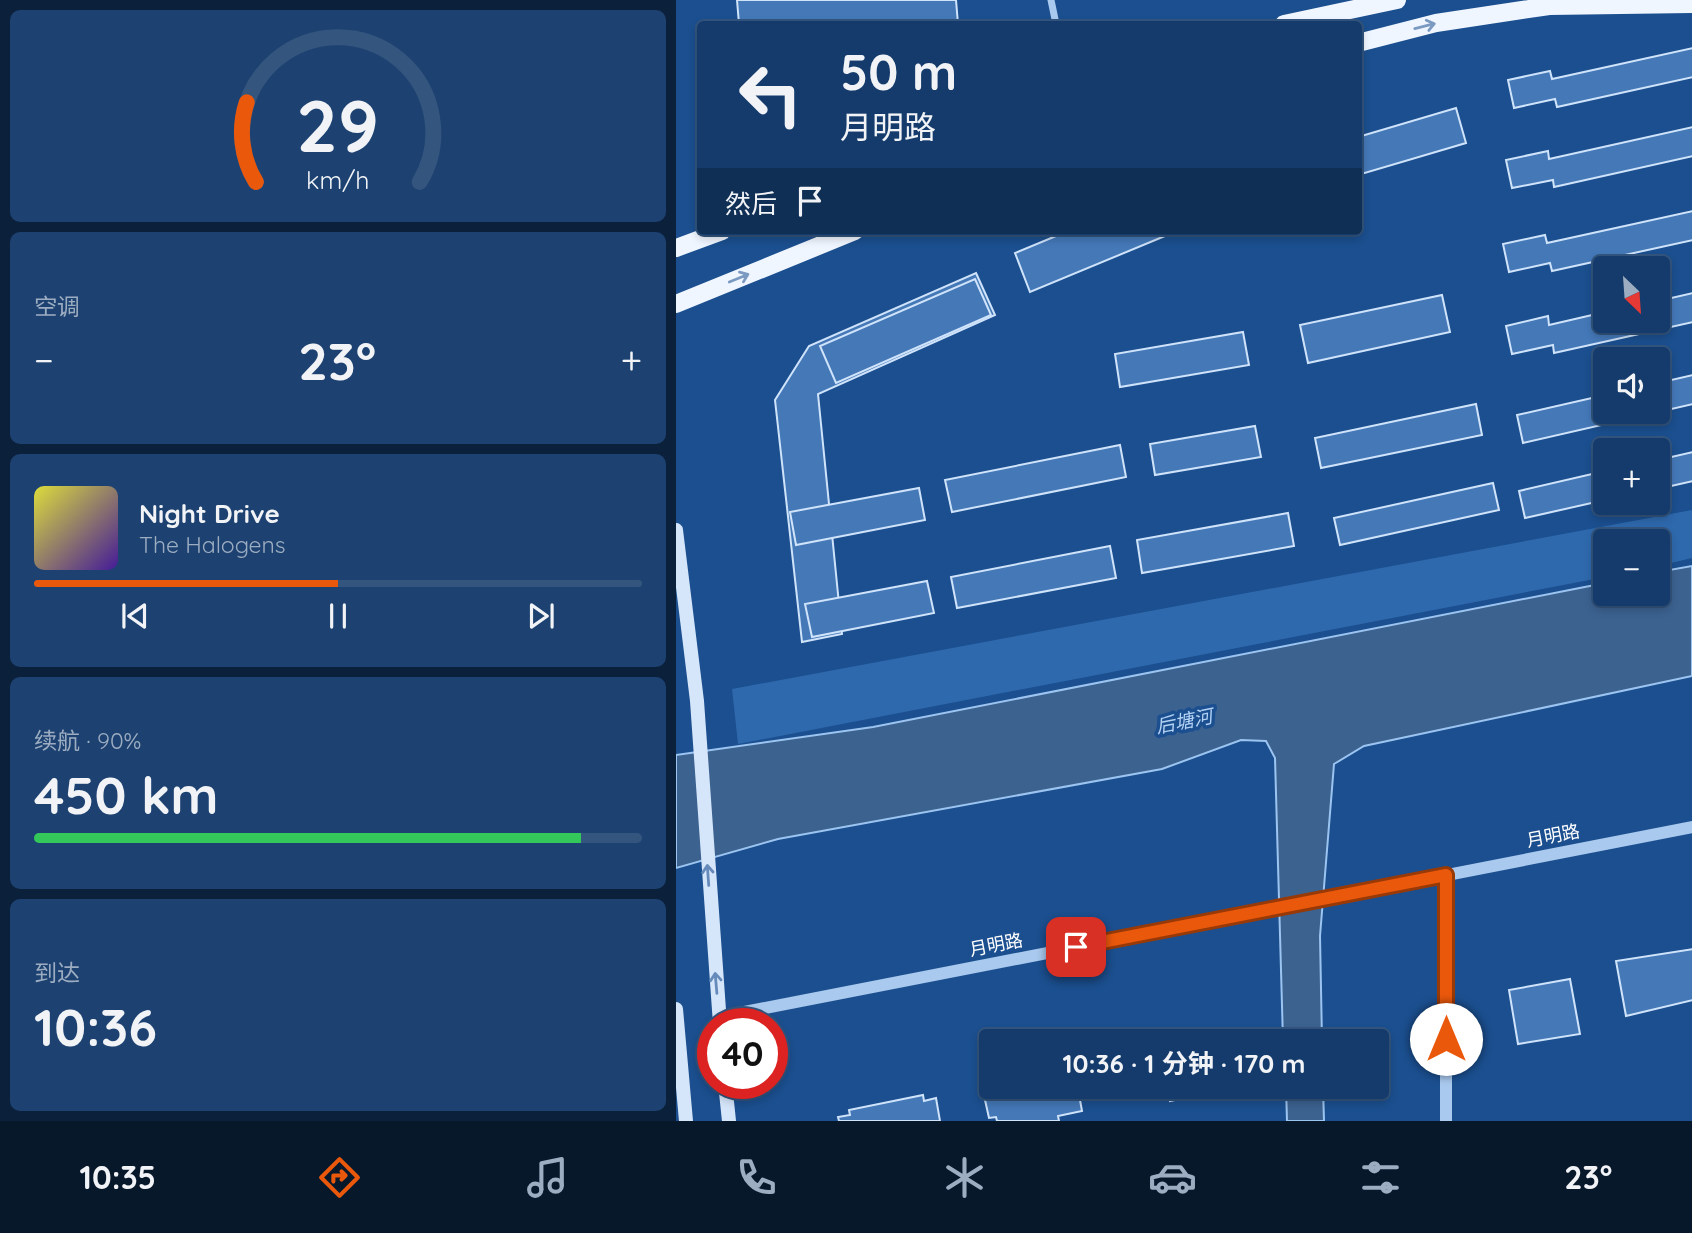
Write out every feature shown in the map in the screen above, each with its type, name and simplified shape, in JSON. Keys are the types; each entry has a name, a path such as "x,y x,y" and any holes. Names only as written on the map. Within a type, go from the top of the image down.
{"main road":[{"path":"1298,21 1398,0"},
{"path":"1362,42 1436,23 1549,6 1688,4"},
{"path":"676,248 711,235"},
{"path":"676,304 845,235"},
{"path":"676,530 697,701 718,1008"},
{"path":"676,1009 686,1121"},
{"path":"727,1099 729,1121"}],"street":[{"path":"1051,0 1055,21"},
{"name":"月明路","path":"779,1008 1693,827"},
{"path":"1445,1121 1446,875"}],"shaded area":[{"path":"1692,510 1692,558 1670,563 1670,529 1593,529 1593,579 738,744 732,689"}],"water":[{"name":"后塘河","path":"1692,566 1692,676 1364,746 1334,764 1320,936 1322,1029 1283,1029 1275,758 1266,741 1241,740 1162,769 778,839 676,868 676,755 873,727 1593,585 1593,606 1670,606 1670,570"},
{"path":"1286,1099 1323,1099 1324,1121 1287,1121"}],"building":[{"path":"737,0 956,0 958,21 739,21"},
{"path":"1693,48 1693,77 1557,107 1555,99 1514,108 1508,80 1550,71 1552,79"},
{"path":"1456,108 1466,143 1362,174 1362,136"},
{"path":"1693,127 1693,156 1554,187 1553,180 1512,188 1506,160 1548,151 1549,159"},
{"path":"1693,211 1693,240 1620,256 1593,256 1593,262 1552,271 1550,263 1509,272 1503,244 1545,235 1547,243"},
{"path":"1058,235 1167,235 1030,292 1015,253"},
{"path":"976,273 995,315 818,394 842,634 802,642 775,400 809,346"},
{"path":"975,279 991,315 836,383 820,346"},
{"path":"1693,293 1693,322 1670,327 1670,298"},
{"path":"1442,295 1450,332 1308,363 1300,325"},
{"path":"1593,315 1593,333 1644,333 1554,353 1553,345 1512,354 1506,326 1548,316 1549,325"},
{"path":"1243,332 1249,365 1120,387 1115,354"},
{"path":"1693,375 1693,404 1670,409 1670,380"},
{"path":"1593,398 1593,424 1606,424 1523,443 1517,415"},
{"path":"1476,404 1482,435 1321,468 1315,438"},
{"path":"1255,426 1261,457 1155,475 1150,444"},
{"path":"1120,445 1126,477 952,512 945,480"},
{"path":"1693,452 1693,481 1670,486 1670,457"},
{"path":"1593,474 1593,503 1525,518 1519,491"},
{"path":"1493,483 1499,510 1340,545 1334,518"},
{"path":"919,488 925,520 796,545 790,512"},
{"path":"1288,513 1294,546 1142,573 1137,540"},
{"path":"1110,546 1116,578 957,608 951,577"},
{"path":"927,581 934,613 812,637 805,604"},
{"path":"1693,949 1693,1000 1626,1016 1616,961"},
{"path":"1570,979 1580,1034 1518,1044 1509,990"},
{"path":"923,1095 924,1101 936,1098 940,1121 839,1121 838,1117 850,1115 849,1110"},
{"path":"985,1099 1087,1099 1080,1100 1082,1111 1058,1116 1059,1121 997,1121 996,1117 989,1118"}],"route":[{"path":"1076,947 1446,875 1446,1039"}]}
